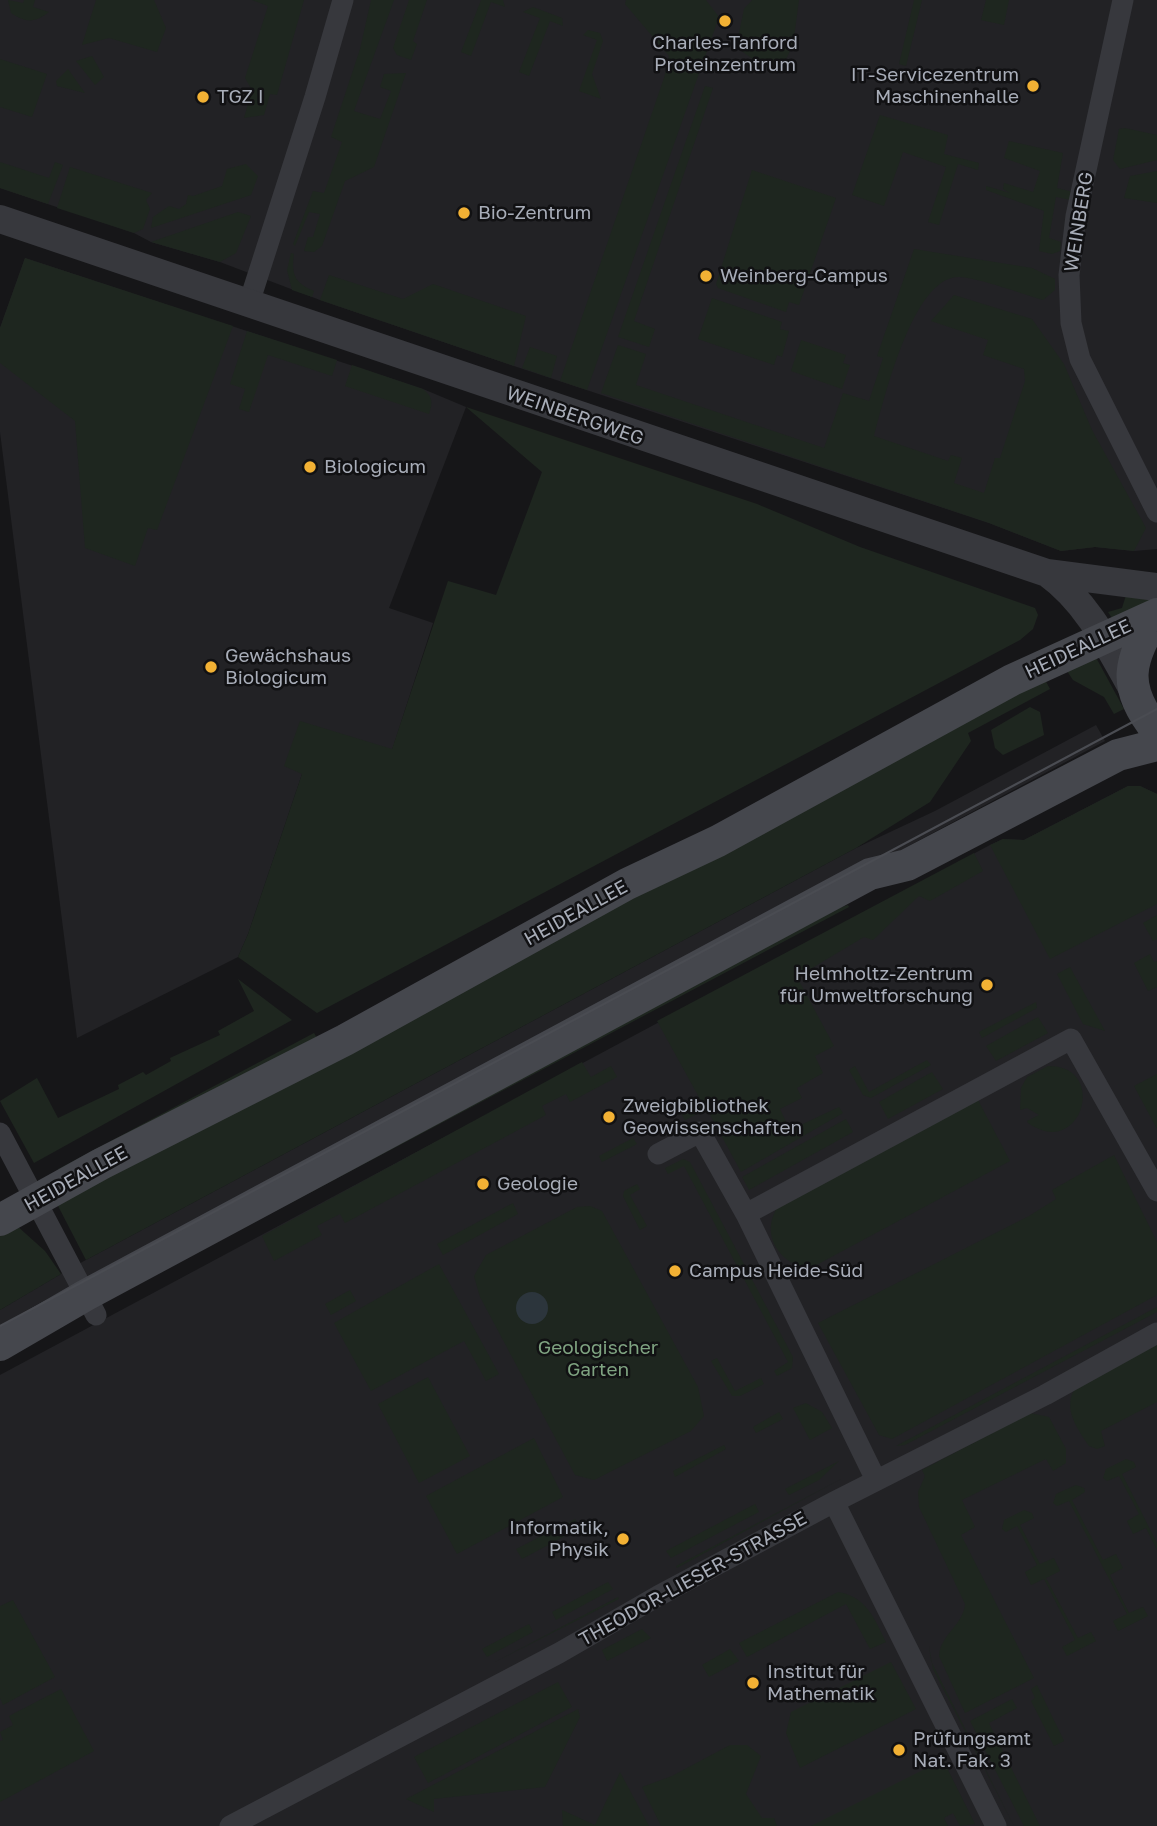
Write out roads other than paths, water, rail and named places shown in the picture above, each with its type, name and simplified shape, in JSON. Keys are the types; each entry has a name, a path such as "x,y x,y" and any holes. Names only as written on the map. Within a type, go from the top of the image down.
{"main road":[{"name":"HEIDEALLEE","path":"0,1220 101,1164 345,1040 627,884 718,841 1012,680 1103,636 1150,626"},
{"path":"1150,626 1133,661 1132,688 1141,708 1157,731"},
{"path":"0,1345 91,1305 870,874 907,865 1118,755 1157,745"}],"street":[{"path":"249,303 343,0"},
{"name":"WEINBERG","path":"1123,0 1076,216 1069,275 1071,323 1080,359 1157,512"},
{"name":"WEINBERGWEG","path":"0,219 459,377 1047,573 1157,587"},
{"path":"1047,573 1078,600 1103,636 1132,688"},
{"path":"746,1214 1071,1039 1157,1191"},
{"path":"658,1153 700,1132 746,1214 876,1480"},
{"path":"0,1133 91,1305"},
{"name":"THEODOR-LIESER-STRASSE","path":"230,1826 548,1659 658,1596 834,1502 1157,1333"},
{"path":"834,1502 996,1826"}],"tram line":[{"path":"0,1326 1157,709"}],"place":[{"name":"Charles-Tanford Proteinzentrum","path":"725,21"},
{"name":"IT-Servicezentrum Maschinenhalle","path":"1033,86"},
{"name":"TGZ I","path":"203,97"},
{"name":"Bio-Zentrum","path":"464,213"},
{"name":"Weinberg-Campus","path":"706,276"},
{"name":"Biologicum","path":"310,467"},
{"name":"Gewächshaus Biologicum","path":"211,667"},
{"name":"Helmholtz-Zentrum für Umweltforschung","path":"987,985"},
{"name":"Zweigbibliothek Geowissenschaften","path":"609,1117"},
{"name":"Geologie","path":"483,1184"},
{"name":"Campus Heide-Süd","path":"675,1271"},
{"name":"Informatik, Physik","path":"623,1539"},
{"name":"Institut für Mathematik","path":"753,1683"},
{"name":"Prüfungsamt Nat. Fak. 3","path":"899,1750"}],"park label":[{"name":"Geologischer Garten","path":"598,1359"}]}
